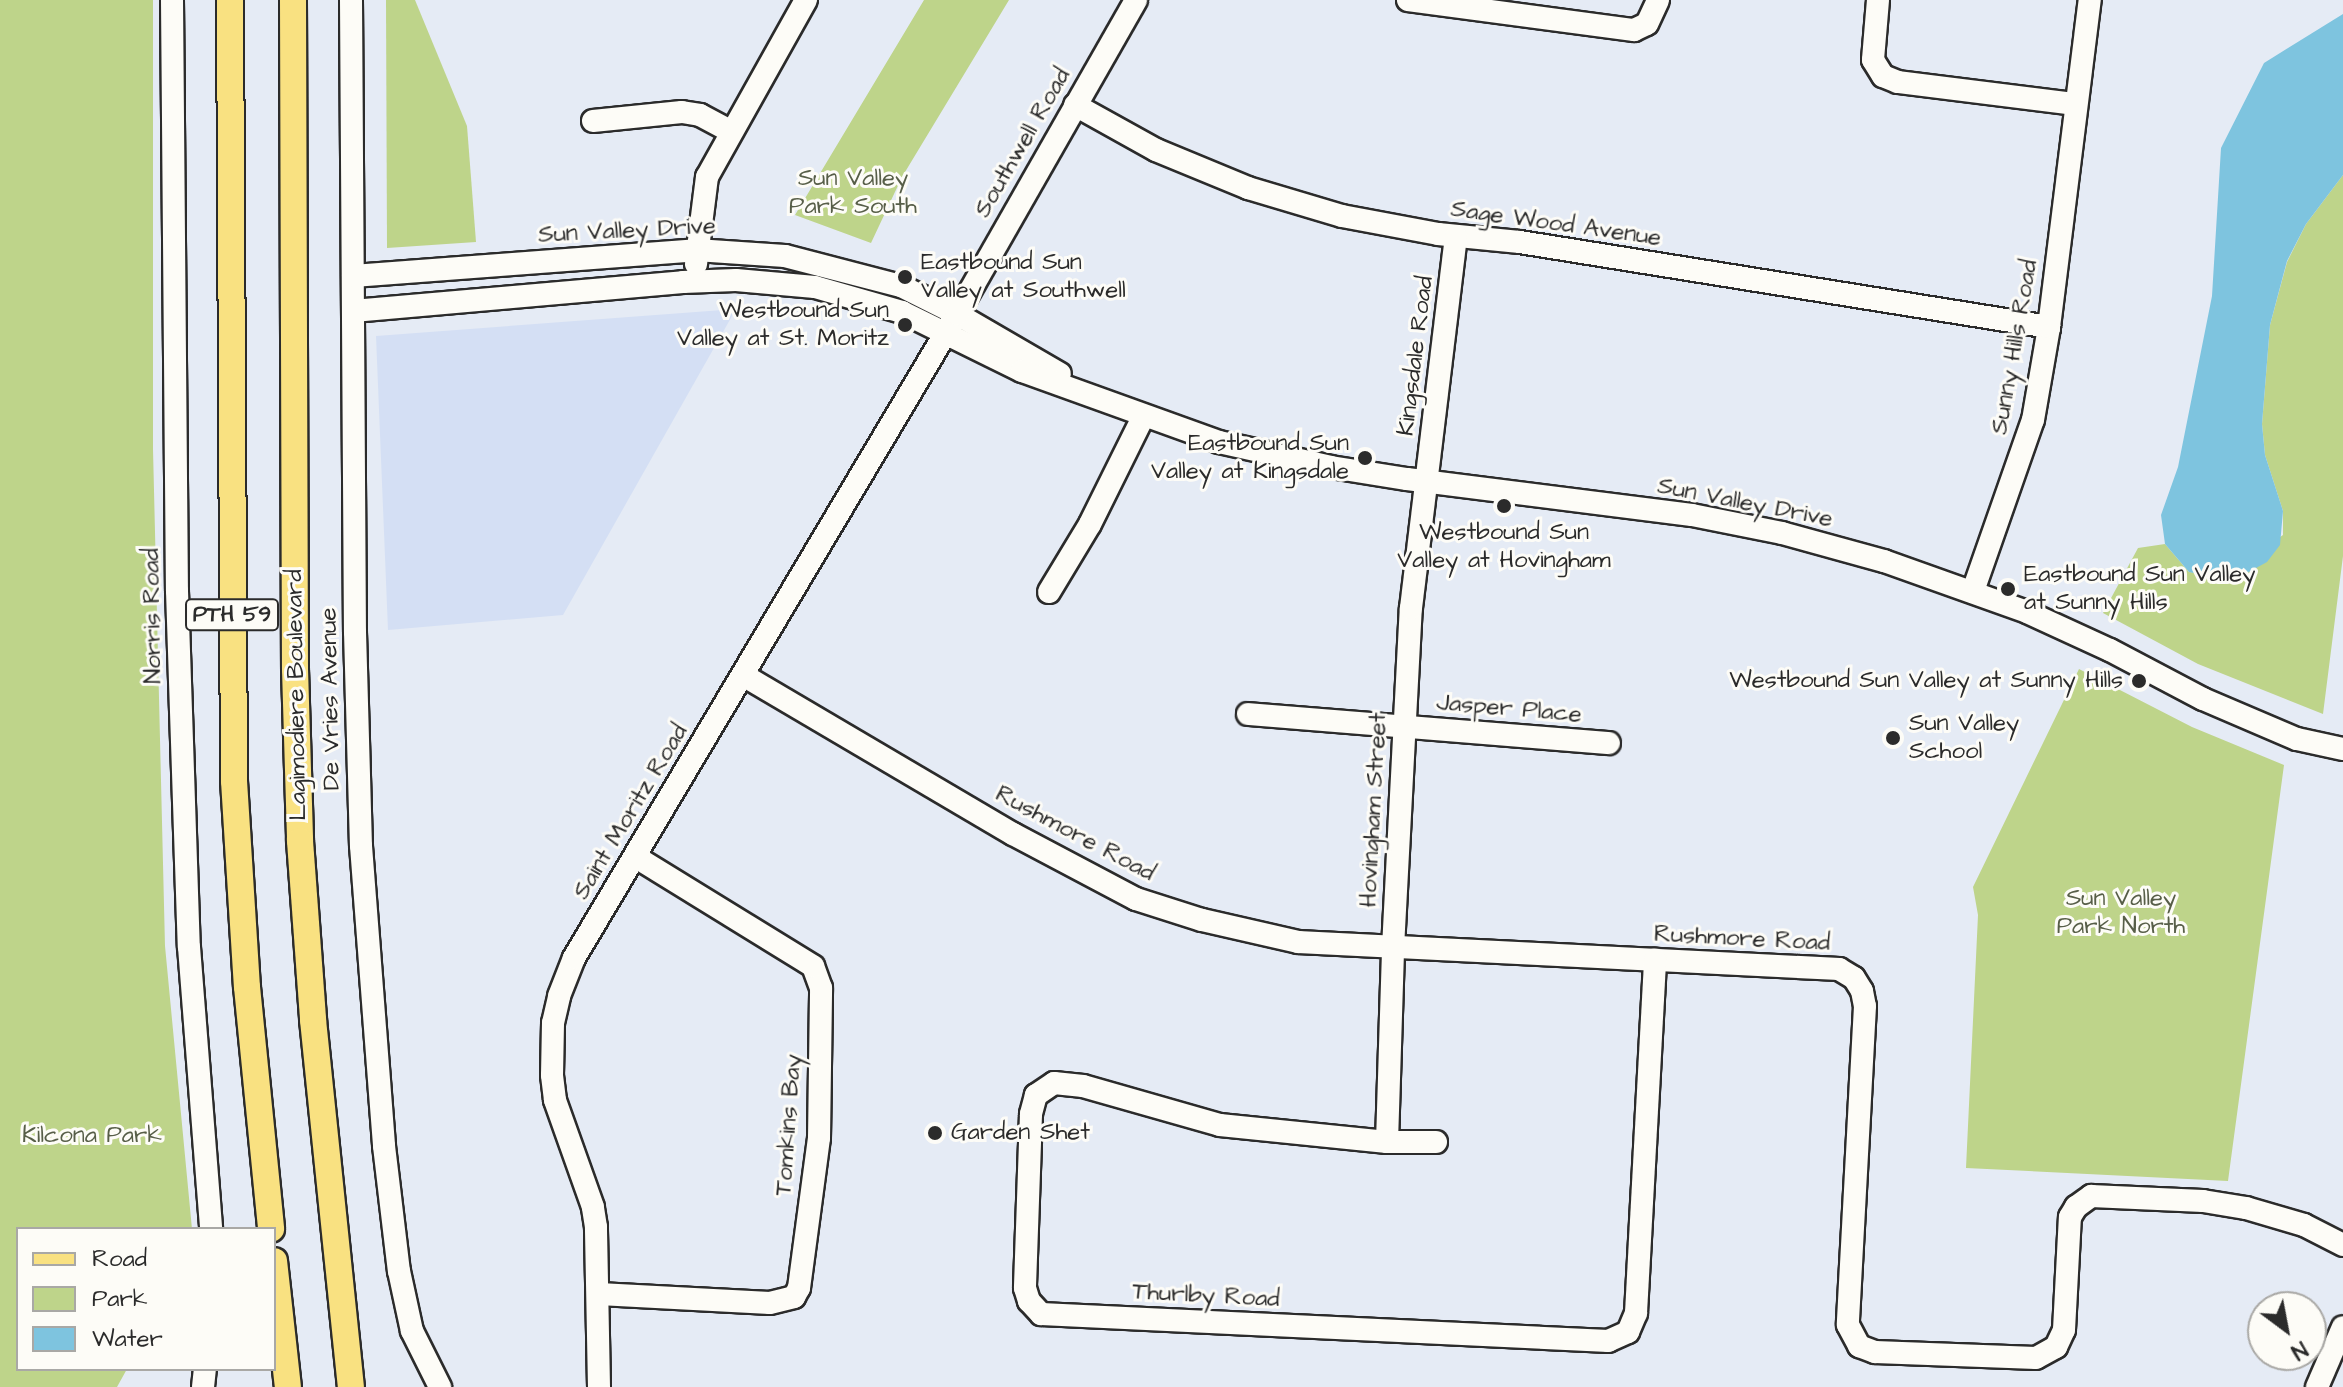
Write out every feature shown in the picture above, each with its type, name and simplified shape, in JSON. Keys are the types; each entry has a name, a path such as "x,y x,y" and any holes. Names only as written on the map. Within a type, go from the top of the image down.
{"main road":[{"name":"PTH 59","path":"230,0 234,781 247,987 271,1227"},
{"name":"Lagimodiere Boulevard","path":"293,0 295,653 300,841 313,1020 351,1387"},
{"path":"276,1279 288,1387"}],"street":[{"name":"Norris Road","path":"172,0 177,591 189,947 211,1227"},
{"name":"De Vries Avenue","path":"351,0 355,632 361,846 384,1146 399,1271 412,1331 440,1387"},
{"path":"696,281 696,250 707,177 806,0"},
{"name":"Southwell Road","path":"957,314 1136,0"},
{"path":"1408,0 1634,30 1647,24 1658,0"},
{"path":"1878,0 1872,52 1883,76 1898,82 2075,104"},
{"name":"Sunny Hills Road","path":"1973,591 2033,420 2049,327 2090,0"},
{"name":"Sage Wood Avenue","path":"1075,105 1156,150 1248,188 1342,216 1456,237 1535,245 2049,327"},
{"path":"593,121 682,112 700,115 730,131"},
{"name":"Kingsdale Road","path":"1427,482 1456,237"},
{"name":"Sun Valley Drive","path":"353,276 696,250 785,256 901,286 957,314 1110,402"},
{"name":"Sun Valley Drive","path":"353,311 696,281 736,280 815,287 902,312 1022,371 1143,417 1233,445 1331,467 1427,482 1692,515 1756,527 1884,561 1973,591 2110,650 2203,699 2297,739 2343,749"},
{"name":"Saint Moritz Road","path":"599,1387 596,1364 599,1294 593,1207 555,1100 553,1023 559,996 574,958 957,314"},
{"path":"1049,592 1090,524 1143,417"},
{"name":"Hovingham Street","path":"1387,1142 1393,948 1411,608 1427,482"},
{"name":"Rushmore Road","path":"743,675 1013,834 1136,899 1298,942 1839,969 1854,978 1862,991 1865,1006 1848,1325 1859,1346 1875,1352 2036,1358 2056,1347 2064,1330 2070,1217 2076,1207 2091,1196 2203,1201 2268,1212 2343,1245"},
{"name":"Jasper Place","path":"1248,714 1609,743"},
{"name":"Tomkins Bay","path":"599,1294 770,1303 794,1297 799,1288 819,1138 821,988 813,966 636,857"},
{"name":"Thurlby Road","path":"1436,1142 1387,1142 1220,1125 1083,1086 1054,1083 1036,1095 1031,1114 1025,1288 1029,1301 1041,1314 1608,1341 1628,1332 1636,1313 1655,960"},
{"path":"2317,1387 2343,1327"}],"shaded area":[{"path":"736,309 563,615 388,630 376,336"}],"green space":[{"name":"Kilcona Park","path":"0,0 153,0 153,449 165,946 192,1227 16,1227 16,1371 126,1371 117,1387 0,1387"},
{"path":"386,0 415,0 467,126 476,242 387,248"},
{"name":"Sun Valley Park South","path":"924,0 1009,0 902,177 871,243 795,215"},
{"path":"2343,175 2343,556 2323,714 2198,664 2103,613 2138,548 2165,544 2189,572 2225,576 2283,535 2283,511 2265,455 2262,424 2270,325 2287,262 2306,224"},
{"name":"Sun Valley Park North","path":"2079,669 2192,727 2284,765 2228,1181 1966,1168 1978,915 1973,887"}],"water":[{"path":"2343,14 2343,175 2306,224 2287,261 2270,325 2262,424 2265,455 2283,511 2280,545 2267,562 2247,573 2207,576 2189,572 2165,544 2161,515 2178,467 2212,296 2221,148 2264,63"}],"place":[{"name":"Eastbound Sun Valley at Southwell","path":"905,277"},
{"name":"Westbound Sun Valley at St. Moritz","path":"905,325"},
{"name":"Eastbound Sun Valley at Kingsdale","path":"1365,458"},
{"name":"Westbound Sun Valley at Hovingham","path":"1504,506"},
{"name":"Eastbound Sun Valley at Sunny Hills","path":"2008,589"},
{"name":"Westbound Sun Valley at Sunny Hills","path":"2139,681"},
{"name":"Sun Valley School","path":"1893,738"},
{"name":"Garden Shet","path":"935,1133"}]}
